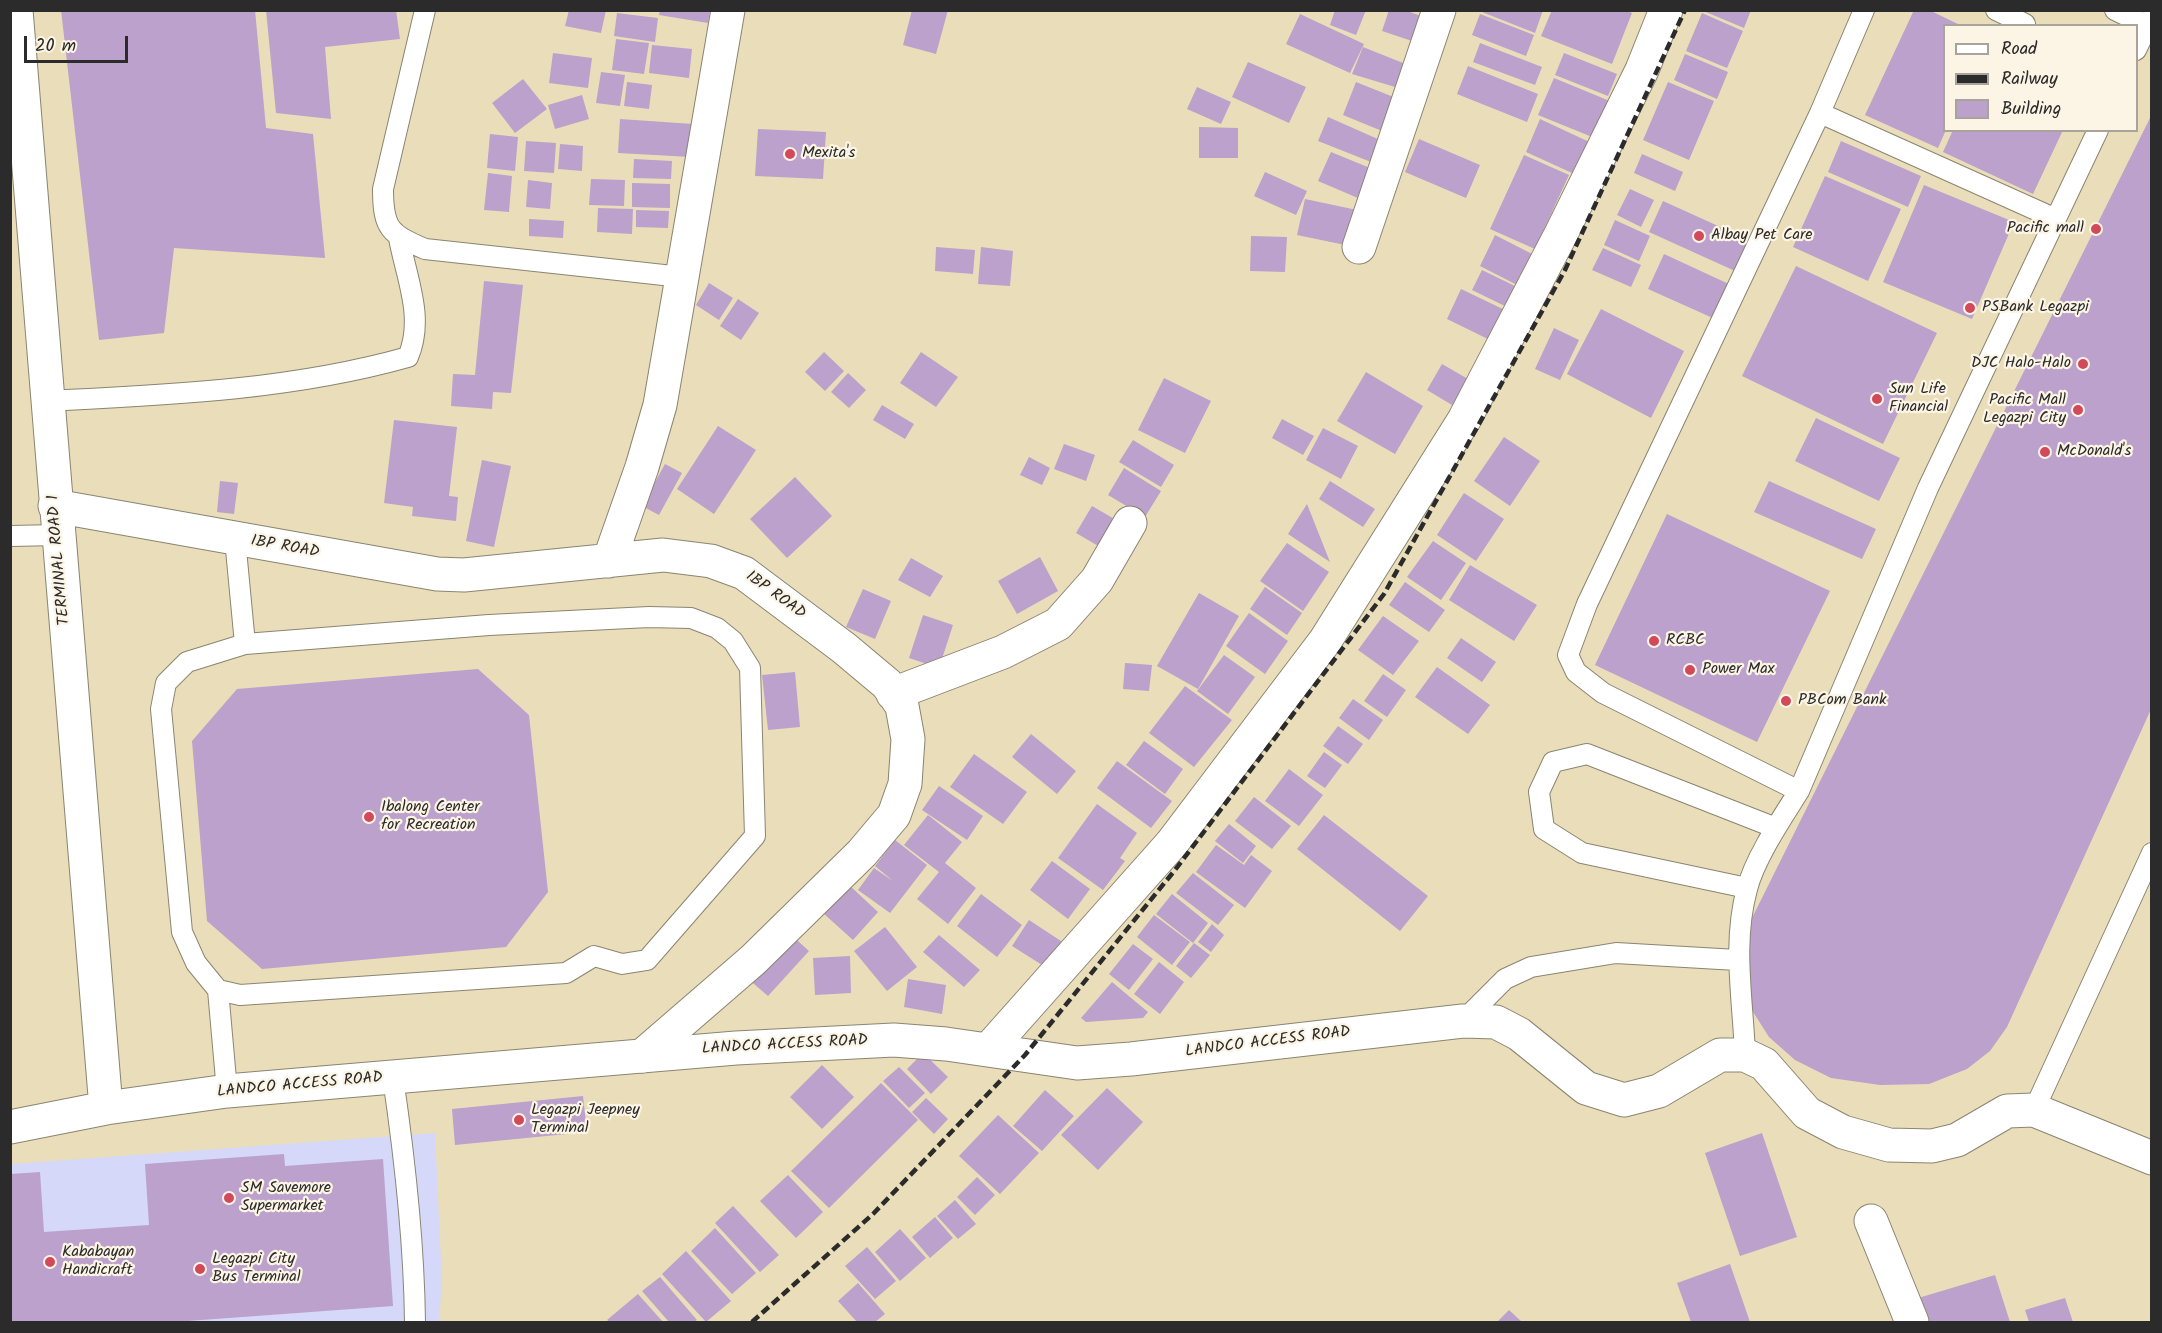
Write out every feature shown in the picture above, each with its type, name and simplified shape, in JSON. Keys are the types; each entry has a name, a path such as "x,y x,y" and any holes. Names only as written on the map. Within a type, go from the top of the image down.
{"street":[{"path":"609,561 642,466 660,405 728,10"},
{"path":"1359,247 1439,10"},
{"path":"989,1049 1172,843 1325,641 1464,420 1566,224 1642,70 1666,10"},
{"name":"TERMINAL ROAD 1","path":"14,16 106,1108"},
{"name":"IBP ROAD","path":"57,520 235,539 437,574 464,575 663,555 711,561 744,573 844,648 887,684 902,706 908,739 905,784 894,815 862,853 753,960 642,1056"},
{"path":"893,694 1003,652 1058,624 1097,580 1130,523"},
{"name":"LANDCO ACCESS ROAD","path":"10,1127 106,1108 227,1091 642,1056 894,1040 989,1049 1077,1063 1131,1059 1463,1021 1496,1022 1519,1034 1586,1088 1624,1100 1659,1091 1720,1055 1745,1054"},
{"path":"1745,1054 1764,1064 1807,1113 1843,1132 1889,1145 1932,1146 1957,1140 2007,1111 2034,1110 2151,1158"},
{"path":"1871,1221 1912,1323"}],"lane":[{"path":"47,400 153,396 320,378 408,357 415,342 416,318 399,238 383,217 383,189 425,10"},
{"path":"1799,791 1603,693 1576,672 1568,655 1587,604 1820,112 1864,10"},
{"path":"1996,10 2027,20"},
{"path":"2115,10 2150,22 2138,46"},
{"path":"1820,112 2056,219"},
{"path":"1745,1054 1737,960 1747,888 1776,828 1799,791 1928,488 2097,132"},
{"path":"399,238 425,249 682,277"},
{"path":"10,536 57,520"},
{"path":"235,539 245,644"},
{"path":"218,990 240,995 566,973 594,956 622,964 647,960 755,836 750,668 733,642 717,628 691,618 649,617 489,625 245,644 187,662 166,683 161,709 182,932 196,963 218,990 227,1091"},
{"path":"1747,888 1582,853 1544,829 1539,792 1552,762 1587,754 1776,828"},
{"path":"2034,1110 2151,853"},
{"path":"1463,1021 1505,979 1531,967 1616,953 1737,960"},
{"path":"393,1078 407,1176 414,1266 415,1323"}],"shaded area":[{"name":"Legazpi City Bus Terminal","path":"435,1133 442,1282 439,1322 11,1322 11,1164"}],"building":[{"path":"61,10 255,10 266,128 313,134 325,258 174,248 164,333 99,340"},
{"path":"266,10 396,10 400,39 325,47 331,119 276,113"},
{"path":"569,10 606,10 601,33 565,26"},
{"path":"660,10 710,10 708,23 659,15"},
{"path":"912,10 948,10 936,54 903,45"},
{"path":"1335,10 1366,10 1356,35 1330,25"},
{"path":"1389,10 1404,10 1433,20 1424,45 1382,31"},
{"path":"1477,10 1543,10 1535,33"},
{"path":"1552,10 1625,10 1632,13 1612,64 1541,36"},
{"path":"1701,10 1751,10 1744,28"},
{"path":"1914,10 1929,10 1958,24 1943,24 1943,132 1945,132 1938,148 1865,115"},
{"path":"617,13 658,18 655,42 614,36"},
{"path":"1702,13 1743,31 1727,68 1686,51"},
{"path":"1300,14 1364,44 1350,73 1286,44"},
{"path":"1480,14 1534,35 1526,56 1472,35"},
{"path":"616,39 649,43 644,74 612,70"},
{"path":"1480,43 1542,67 1535,85 1473,62"},
{"path":"652,45 692,49 689,78 649,73"},
{"path":"1363,47 1413,67 1405,90 1352,74"},
{"path":"553,53 592,58 588,88 549,83"},
{"path":"1564,53 1617,74 1608,96 1555,75"},
{"path":"1685,54 1728,72 1717,99 1674,80"},
{"path":"1248,62 1306,87 1289,123 1232,97"},
{"path":"1468,66 1538,94 1527,122 1457,94"},
{"path":"601,72 625,75 620,106 596,103"},
{"path":"1554,78 1617,104 1602,141 1538,115"},
{"path":"523,79 547,109 515,133 492,103"},
{"path":"627,82 652,85 649,109 624,106"},
{"path":"1356,82 1396,98 1382,131 1343,115"},
{"path":"1668,82 1714,101 1689,160 1643,140"},
{"path":"1197,87 1231,102 1221,124 1187,109"},
{"path":"582,95 589,119 555,129 548,105"},
{"name":"Pacific Mall Legazpi City","path":"2152,114 2152,707 2007,1027 1990,1051 1967,1069 1929,1084 1880,1085 1831,1078 1795,1060 1769,1037 1748,1004 1741,967 1750,922"},
{"path":"1328,117 1380,140 1371,162 1318,141"},
{"path":"620,119 693,124 691,157 618,153"},
{"path":"1540,119 1598,146 1583,178 1526,152"},
{"path":"1199,127 1238,128 1238,158 1199,158"},
{"name":"Mexita's","path":"758,129 826,132 823,179 755,176"},
{"path":"1952,132 2062,132 2033,194 1943,152"},
{"path":"490,134 518,137 515,171 487,168"},
{"path":"1419,139 1480,165 1466,198 1405,172"},
{"path":"526,141 556,143 554,173 524,171"},
{"path":"1841,141 1921,176 1908,207 1828,172"},
{"path":"560,144 583,146 582,171 558,169"},
{"path":"1331,152 1370,168 1358,198 1318,181"},
{"path":"1642,154 1683,172 1675,191 1634,173"},
{"path":"1524,155 1569,175 1535,249 1490,229"},
{"path":"634,159 672,161 671,179 633,178"},
{"path":"1265,172 1307,191 1296,215 1254,196"},
{"path":"488,173 512,176 509,212 484,210"},
{"path":"1825,176 1901,209 1868,281 1793,247"},
{"path":"591,179 625,180 624,206 589,205"},
{"path":"528,180 552,183 550,209 526,207"},
{"path":"632,183 670,184 670,208 632,207"},
{"path":"1924,185 2014,222 1972,319 1883,282"},
{"path":"1630,189 1654,200 1641,227 1617,215"},
{"path":"1305,199 1357,210 1350,246 1297,235"},
{"name":"Albay Pet Care","path":"1663,201 1749,240 1735,271 1649,232"},
{"path":"598,208 633,209 632,234 597,232"},
{"path":"636,210 669,211 668,228 636,227"},
{"path":"529,219 564,221 563,238 529,236"},
{"path":"1615,220 1650,236 1639,261 1604,245"},
{"path":"1495,235 1538,257 1523,288 1480,266"},
{"path":"1251,236 1287,237 1285,272 1250,271"},
{"path":"936,247 975,250 973,274 935,271"},
{"path":"981,247 1013,251 1010,286 978,284"},
{"path":"1603,248 1641,265 1631,287 1592,270"},
{"path":"1664,254 1731,285 1715,319 1648,289"},
{"path":"1796,266 1937,333 1883,444 1742,376"},
{"path":"1482,270 1523,290 1513,310 1472,290"},
{"path":"484,281 523,285 511,393 493,392 492,409 451,406 453,374 475,375"},
{"path":"709,283 733,298 719,320 696,305"},
{"path":"1461,289 1509,312 1494,342 1447,319"},
{"path":"738,299 759,313 741,340 720,326"},
{"path":"1601,309 1684,351 1651,418 1567,374"},
{"path":"1554,328 1579,340 1560,380 1535,369"},
{"path":"824,352 844,371 825,391 805,372"},
{"path":"921,352 958,377 936,407 900,383"},
{"path":"1442,364 1468,379 1452,405 1427,390"},
{"path":"1366,372 1423,406 1395,454 1337,421"},
{"path":"848,373 866,390 849,408 831,392"},
{"path":"1164,378 1211,401 1185,453 1138,430"},
{"path":"882,405 914,424 905,439 873,420"},
{"path":"1816,418 1900,458 1879,501 1795,461"},
{"path":"1282,419 1314,436 1303,455 1272,438"},
{"path":"394,420 457,427 449,496 458,497 456,521 412,516 413,507 384,503"},
{"path":"718,426 756,450 714,514 677,489"},
{"path":"1323,428 1358,446 1341,479 1306,460"},
{"path":"1504,437 1540,461 1510,506 1474,481"},
{"path":"1133,440 1174,465 1161,487 1119,462"},
{"path":"1064,444 1095,455 1086,481 1054,469"},
{"path":"1029,457 1050,468 1042,485 1020,475"},
{"path":"482,460 511,466 494,547 466,541"},
{"path":"665,464 682,473 659,515 642,506"},
{"path":"1124,468 1161,491 1145,517 1108,495"},
{"path":"795,477 832,516 787,558 750,519"},
{"path":"220,481 238,483 234,514 217,512"},
{"path":"1330,481 1375,509 1363,527 1319,499"},
{"path":"1769,481 1876,529 1862,559 1754,512"},
{"path":"1464,493 1504,519 1476,561 1437,535"},
{"path":"1307,504 1330,562 1288,534"},
{"path":"1092,506 1123,524 1107,551 1076,533"},
{"path":"1667,514 1830,591 1757,742 1595,665"},
{"path":"1433,541 1466,563 1441,600 1407,577"},
{"path":"1287,543 1329,572 1303,611 1260,581"},
{"path":"1040,557 1058,591 1017,614 998,581"},
{"path":"911,558 943,576 930,597 898,580"},
{"path":"1470,565 1537,605 1514,641 1449,600"},
{"path":"1405,582 1445,610 1429,632 1389,605"},
{"path":"1265,587 1302,613 1287,635 1250,609"},
{"path":"863,589 891,601 875,639 846,627"},
{"path":"1199,593 1239,616 1198,689 1157,666"},
{"path":"1249,613 1288,641 1265,674 1226,646"},
{"path":"923,615 953,625 939,668 909,658"},
{"path":"1383,616 1419,641 1393,675 1358,650"},
{"path":"1461,638 1496,662 1482,682 1447,658"},
{"path":"1224,655 1255,677 1228,714 1197,691"},
{"path":"1125,663 1152,665 1149,691 1123,689"},
{"path":"1437,667 1490,705 1468,734 1415,697"},
{"name":"Ibalong Center for Recreation","path":"478,669 529,715 548,892 506,947 262,969 207,921 192,741 237,689"},
{"path":"795,672 800,727 768,730 762,675"},
{"path":"1383,674 1406,690 1387,717 1364,701"},
{"path":"1185,686 1232,720 1194,767 1149,733"},
{"path":"1353,699 1383,720 1369,740 1339,718"},
{"path":"1338,726 1363,744 1348,764 1323,746"},
{"path":"1031,734 1076,771 1057,794 1012,757"},
{"path":"1144,741 1183,769 1165,794 1126,765"},
{"path":"1324,752 1342,765 1325,788 1307,776"},
{"path":"974,754 1027,792 1003,824 950,787"},
{"path":"1117,761 1172,801 1151,828 1097,788"},
{"path":"1289,769 1323,795 1299,826 1265,801"},
{"path":"939,786 983,816 967,840 922,810"},
{"path":"1254,797 1291,826 1272,849 1235,821"},
{"path":"1097,804 1137,833 1120,858 1125,861 1103,890 1058,858"},
{"path":"928,815 962,842 945,863 976,888 948,924 917,899 939,872 904,845"},
{"path":"1324,815 1428,896 1400,931 1297,849"},
{"path":"1229,824 1256,846 1243,863 1215,841"},
{"path":"895,840 927,865 890,913 858,890 874,868 893,881 875,866"},
{"path":"1216,845 1244,865 1251,855 1272,871 1245,908 1196,872"},
{"path":"1052,861 1090,889 1068,919 1030,890"},
{"path":"1193,873 1234,905 1218,925 1176,893"},
{"path":"849,885 878,912 853,940 823,913"},
{"path":"981,894 1022,925 997,957 957,926"},
{"path":"1172,894 1208,923 1193,943 1156,914"},
{"path":"1154,915 1190,942 1172,965 1137,937"},
{"path":"1029,920 1067,945 1050,970 1012,946"},
{"path":"1212,924 1224,935 1211,952 1198,942"},
{"path":"885,927 917,967 887,991 854,951"},
{"path":"789,933 809,951 768,996 747,978"},
{"path":"939,935 980,970 964,987 923,952"},
{"path":"1194,943 1210,955 1191,978 1176,966"},
{"path":"1133,944 1153,959 1129,990 1109,974"},
{"path":"850,956 851,993 815,995 813,958"},
{"path":"1159,962 1184,982 1160,1014 1134,994"},
{"path":"908,979 946,985 942,1014 904,1007"},
{"path":"1112,982 1148,1012 1143,1018 1086,1022 1081,1018"},
{"path":"923,1053 948,1077 931,1094 907,1069"},
{"path":"822,1065 854,1097 822,1129 790,1097"},
{"path":"899,1067 925,1093 909,1108 883,1081"},
{"path":"881,1083 918,1120 829,1208 791,1171"},
{"path":"1107,1088 1143,1122 1098,1170 1061,1135"},
{"path":"1045,1090 1074,1116 1042,1151 1013,1126"},
{"name":"Legazpi Jeepney Terminal","path":"583,1096 587,1132 455,1145 452,1109"},
{"path":"926,1098 948,1119 934,1134 912,1112"},
{"path":"998,1115 1039,1153 1000,1194 959,1156"},
{"path":"1762,1133 1797,1237 1740,1256 1705,1153"},
{"name":"Legazpi City Bus Terminal","path":"284,1154 285,1166 383,1159 393,1306 174,1322 10,1322 10,1174 40,1172 44,1232 149,1225 145,1164"},
{"path":"788,1175 823,1212 796,1238 760,1201"},
{"path":"977,1177 995,1195 975,1215 957,1197"},
{"path":"955,1200 976,1224 958,1239 937,1216"},
{"path":"733,1206 779,1255 760,1272 715,1223"},
{"path":"935,1217 953,1238 930,1258 912,1237"},
{"path":"715,1228 756,1273 732,1294 691,1251"},
{"path":"900,1229 926,1258 900,1281 875,1252"},
{"path":"867,1247 896,1281 875,1299 845,1266"},
{"path":"686,1251 731,1301 706,1322 662,1274"},
{"path":"1730,1264 1750,1322 1691,1322 1677,1283"},
{"path":"1995,1275 2010,1322 1923,1322 1915,1299"},
{"path":"660,1277 697,1320 669,1322 642,1291"},
{"path":"858,1283 885,1314 875,1322 857,1322 838,1301"},
{"path":"638,1294 663,1322 610,1322 607,1320"},
{"path":"2065,1298 2073,1322 2029,1322 2025,1310"},
{"path":"1509,1310 1522,1322 1497,1322"}],"railway":[{"path":"752,1322 873,1214 1025,1055 1175,870 1384,594 1565,270 1685,10"}],"place":[{"name":"Mexita's","path":"790,154"},
{"name":"Pacific mall","path":"2096,229"},
{"name":"Albay Pet Care","path":"1699,236"},
{"name":"PSBank Legazpi","path":"1970,308"},
{"name":"DJC Halo-Halo","path":"2083,364"},
{"name":"Sun Life Financial","path":"1877,399"},
{"name":"Pacific Mall Legazpi City","path":"2078,410"},
{"name":"McDonald's","path":"2045,452"},
{"name":"RCBC","path":"1654,641"},
{"name":"Power Max","path":"1690,670"},
{"name":"PBCom Bank","path":"1786,701"},
{"name":"Ibalong Center for Recreation","path":"369,817"},
{"name":"Legazpi Jeepney Terminal","path":"519,1120"},
{"name":"SM Savemore Supermarket","path":"229,1198"},
{"name":"Kababayan Handicraft","path":"50,1262"},
{"name":"Legazpi City Bus Terminal","path":"200,1269"}]}
